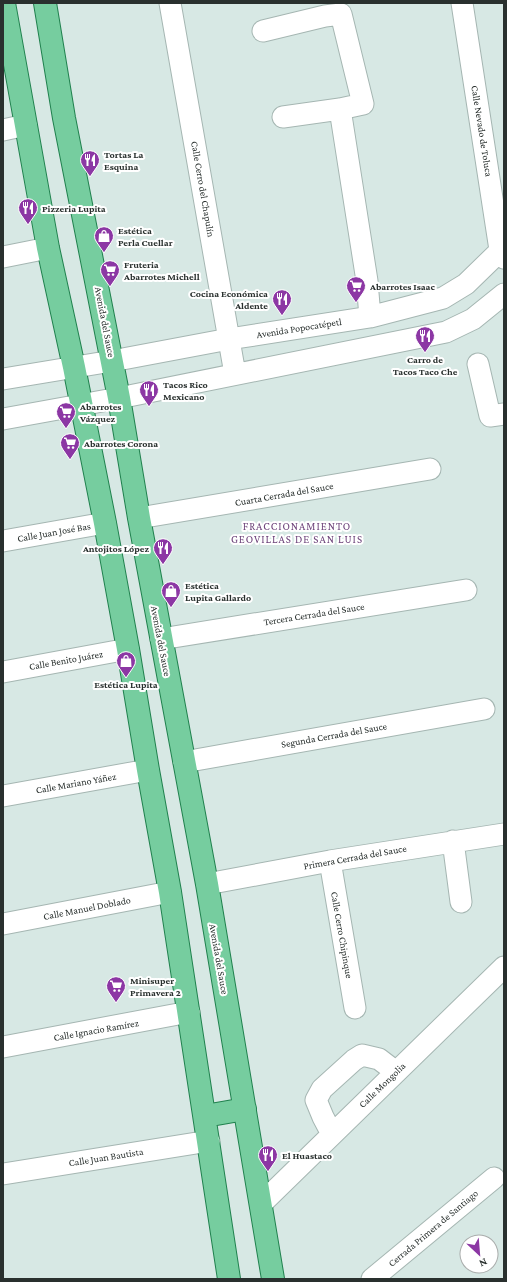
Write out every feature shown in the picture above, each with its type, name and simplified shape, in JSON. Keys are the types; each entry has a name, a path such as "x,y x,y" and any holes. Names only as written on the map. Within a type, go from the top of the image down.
{"main road":[{"name":"Avenida del Sauce","path":"45,3 64,118 120,398 139,518 207,884 273,1279"},
{"path":"3,4 48,248 82,404 128,649 170,892 229,1279"},
{"path":"205,1116 245,1109"}],"street":[{"name":"Calle Cerro del Chapulín","path":"170,3 236,374"},
{"name":"Calle Nevado de Toluca","path":"462,3 503,252"},
{"path":"263,31 330,11 363,104 284,117"},
{"path":"340,109 367,281 370,317"},
{"path":"3,130 26,125"},
{"path":"3,256 48,248"},
{"name":"Avenida Popocatépetl","path":"3,379 230,339 370,317 443,298 466,284 503,252"},
{"path":"3,419 120,398 446,332 473,319 504,294"},
{"path":"478,364 497,415"},
{"name":"Cuarta Cerrada del Sauce","path":"139,518 430,469"},
{"name":"Calle Juan José Bas","path":"3,542 105,523"},
{"name":"Tercera Cerrada del Sauce","path":"161,639 466,590"},
{"name":"Calle Benito Juárez","path":"3,672 128,649"},
{"name":"Segunda Cerrada del Sauce","path":"184,762 484,709"},
{"name":"Calle Mariano Yáñez","path":"3,796 148,770"},
{"name":"Primera Cerrada del Sauce","path":"207,884 330,861 504,834"},
{"path":"453,841 461,902"},
{"name":"Calle Cerro Chipinque","path":"330,861 355,1008"},
{"name":"Calle Manuel Doblado","path":"3,924 170,892"},
{"name":"Calle Mongolia","path":"261,1204 504,966"},
{"name":"Calle Ignacio Ramírez","path":"3,1047 189,1012"},
{"path":"332,1134 316,1100 322,1089 354,1060 362,1055 379,1059 396,1072"},
{"name":"Calle Juan Bautista","path":"3,1174 209,1141"},
{"name":"Cerrada Primera de Santiago","path":"372,1279 494,1178"}],"place":[{"name":"Tortas La Esquina","path":"90,177"},
{"name":"Pizzeria Lupita","path":"28,225"},
{"name":"Estética Perla Cuellar","path":"104,253"},
{"name":"Fruteria Abarrotes Michell","path":"110,287"},
{"name":"Abarrotes Isaac","path":"356,303"},
{"name":"Cocina Económica Aldente","path":"282,316"},
{"name":"Carro de Tacos Taco Che","path":"425,353"},
{"name":"Tacos Rico Mexicano","path":"149,407"},
{"name":"Abarrotes Vázquez","path":"66,429"},
{"name":"Abarrotes Corona","path":"70,460"},
{"name":"Antojitos López","path":"163,565"},
{"name":"Estética Lupita Gallardo","path":"171,608"},
{"name":"Estética Lupita","path":"126,678"},
{"name":"Minisuper Primavera 2","path":"116,1003"},
{"name":"El Huastaco","path":"268,1172"}],"district":[{"name":"FRACCIONAMIENTO GEOVILLAS DE SAN LUIS","path":"297,532"}]}
